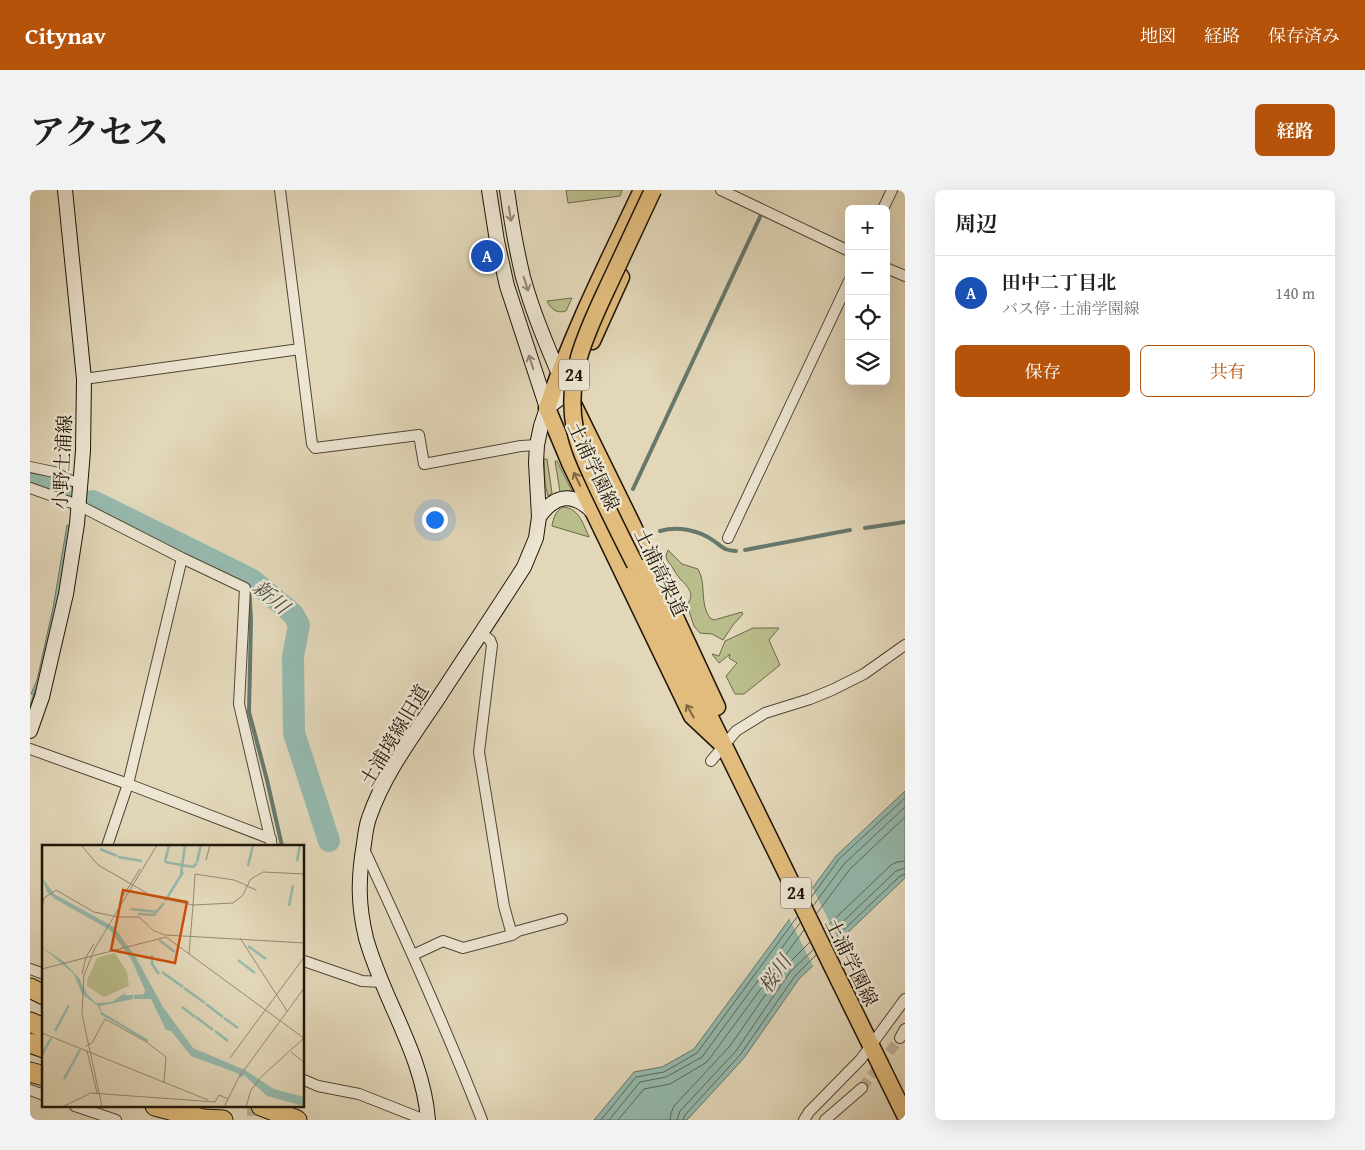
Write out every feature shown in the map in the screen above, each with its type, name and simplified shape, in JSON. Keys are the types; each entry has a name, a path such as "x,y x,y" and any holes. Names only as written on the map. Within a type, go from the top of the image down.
{"highway":[{"path":"30,988 42,994"},
{"path":"30,1022 42,1027"},
{"path":"30,1043 42,1047"},
{"path":"162,1108 203,1119 223,1120"},
{"path":"206,1108 238,1120"},
{"path":"266,1108 297,1120"}],"main road":[{"name":"土浦学園線","path":"642,190 578,325 558,373 547,408 557,435 592,512 692,716 727,753"},
{"name":"土浦高架道","path":"653,190 578,354 574,378 572,413 579,444 610,515 727,753"},
{"name":"24","path":"567,393 660,190"},
{"name":"土浦学園線","path":"567,393 631,522 721,718 727,753 905,1115"}],"street":[{"name":"小野土浦線","path":"30,732 42,697 66,594 81,483 84,379 65,190"},
{"path":"280,190 312,444 315,448 418,435 424,464 521,446 537,445"},
{"path":"489,190 497,241 507,286 547,408 567,393 537,318 524,278 514,237 507,190"},
{"path":"721,190 845,248"},
{"path":"885,205 892,190"},
{"path":"890,270 905,276"},
{"path":"728,538 845,289"},
{"path":"84,379 300,349"},
{"name":"土浦境線旧道","path":"427,1120 424,1090 417,1065 382,982 362,920 358,896 363,847 368,820 379,794 402,751 524,567 536,538 539,516 537,445 547,408"},
{"path":"30,467 54,472 69,480 81,483"},
{"path":"30,488 78,506 244,588 239,704 272,843"},
{"path":"539,516 547,505 564,498 584,503 592,512"},
{"path":"107,845 128,784 182,558"},
{"path":"481,633 490,640 492,646 479,752 504,906 512,935"},
{"path":"711,761 727,753 736,731 765,713 832,690 864,674 905,645"},
{"path":"30,749 128,784 272,843"},
{"path":"363,847 413,955 482,1120"},
{"path":"413,955 443,941 463,948 562,919"},
{"path":"305,961 362,981 382,982"},
{"path":"30,969 42,973"},
{"path":"804,1120 809,1112 861,1058 905,999"},
{"path":"305,1080 318,1086 359,1094 427,1120"},
{"path":"825,1120 862,1088"},
{"path":"30,1090 42,1094"},
{"path":"80,1108 103,1118 116,1120"}],"green space":[{"path":"566,190 622,190 620,196 568,203"},
{"path":"572,298 566,311 562,312 554,310 547,301"},
{"path":"544,459 547,459 552,493 548,496 545,484"},
{"path":"555,461 557,461 572,491 560,492"},
{"path":"563,507 573,510 577,514 589,537 552,526 555,515"},
{"path":"668,550 682,564 698,569 701,575 705,606 710,618 714,620 742,612 743,614 723,640 712,634 700,633 694,626 687,605 691,598 690,591 667,560"},
{"path":"753,628 779,628 769,640 780,665 744,694 735,694 726,676 737,663 729,658 730,654 719,663 712,654 719,656 725,641"}],"water":[{"path":"67,525 74,526 38,696 31,694 37,680 53,608"},
{"name":"桜川","path":"905,791 905,878 799,979 744,1058 687,1120 594,1120 634,1072 662,1067 694,1049 836,856"}],"pier":[{"path":"811,885 840,943 814,968 788,916"}],"waterway":[{"path":"633,489 760,217"},
{"name":"新川","path":"30,476 70,491"},
{"name":"新川","path":"93,501 251,579 293,614 299,625 293,656 294,733 329,841"},
{"path":"865,528 905,522"},
{"path":"660,531 688,530 702,534 726,549 736,551"},
{"path":"745,550 850,530"},
{"path":"249,584 251,620 249,712 282,845"},
{"path":"30,709 37,690"}],"tunnel":[{"path":"862,1088 900,1038"},
{"path":"252,1108 252,1120"}],"place":[{"name":"田中二丁目北","path":"487,256"}]}
